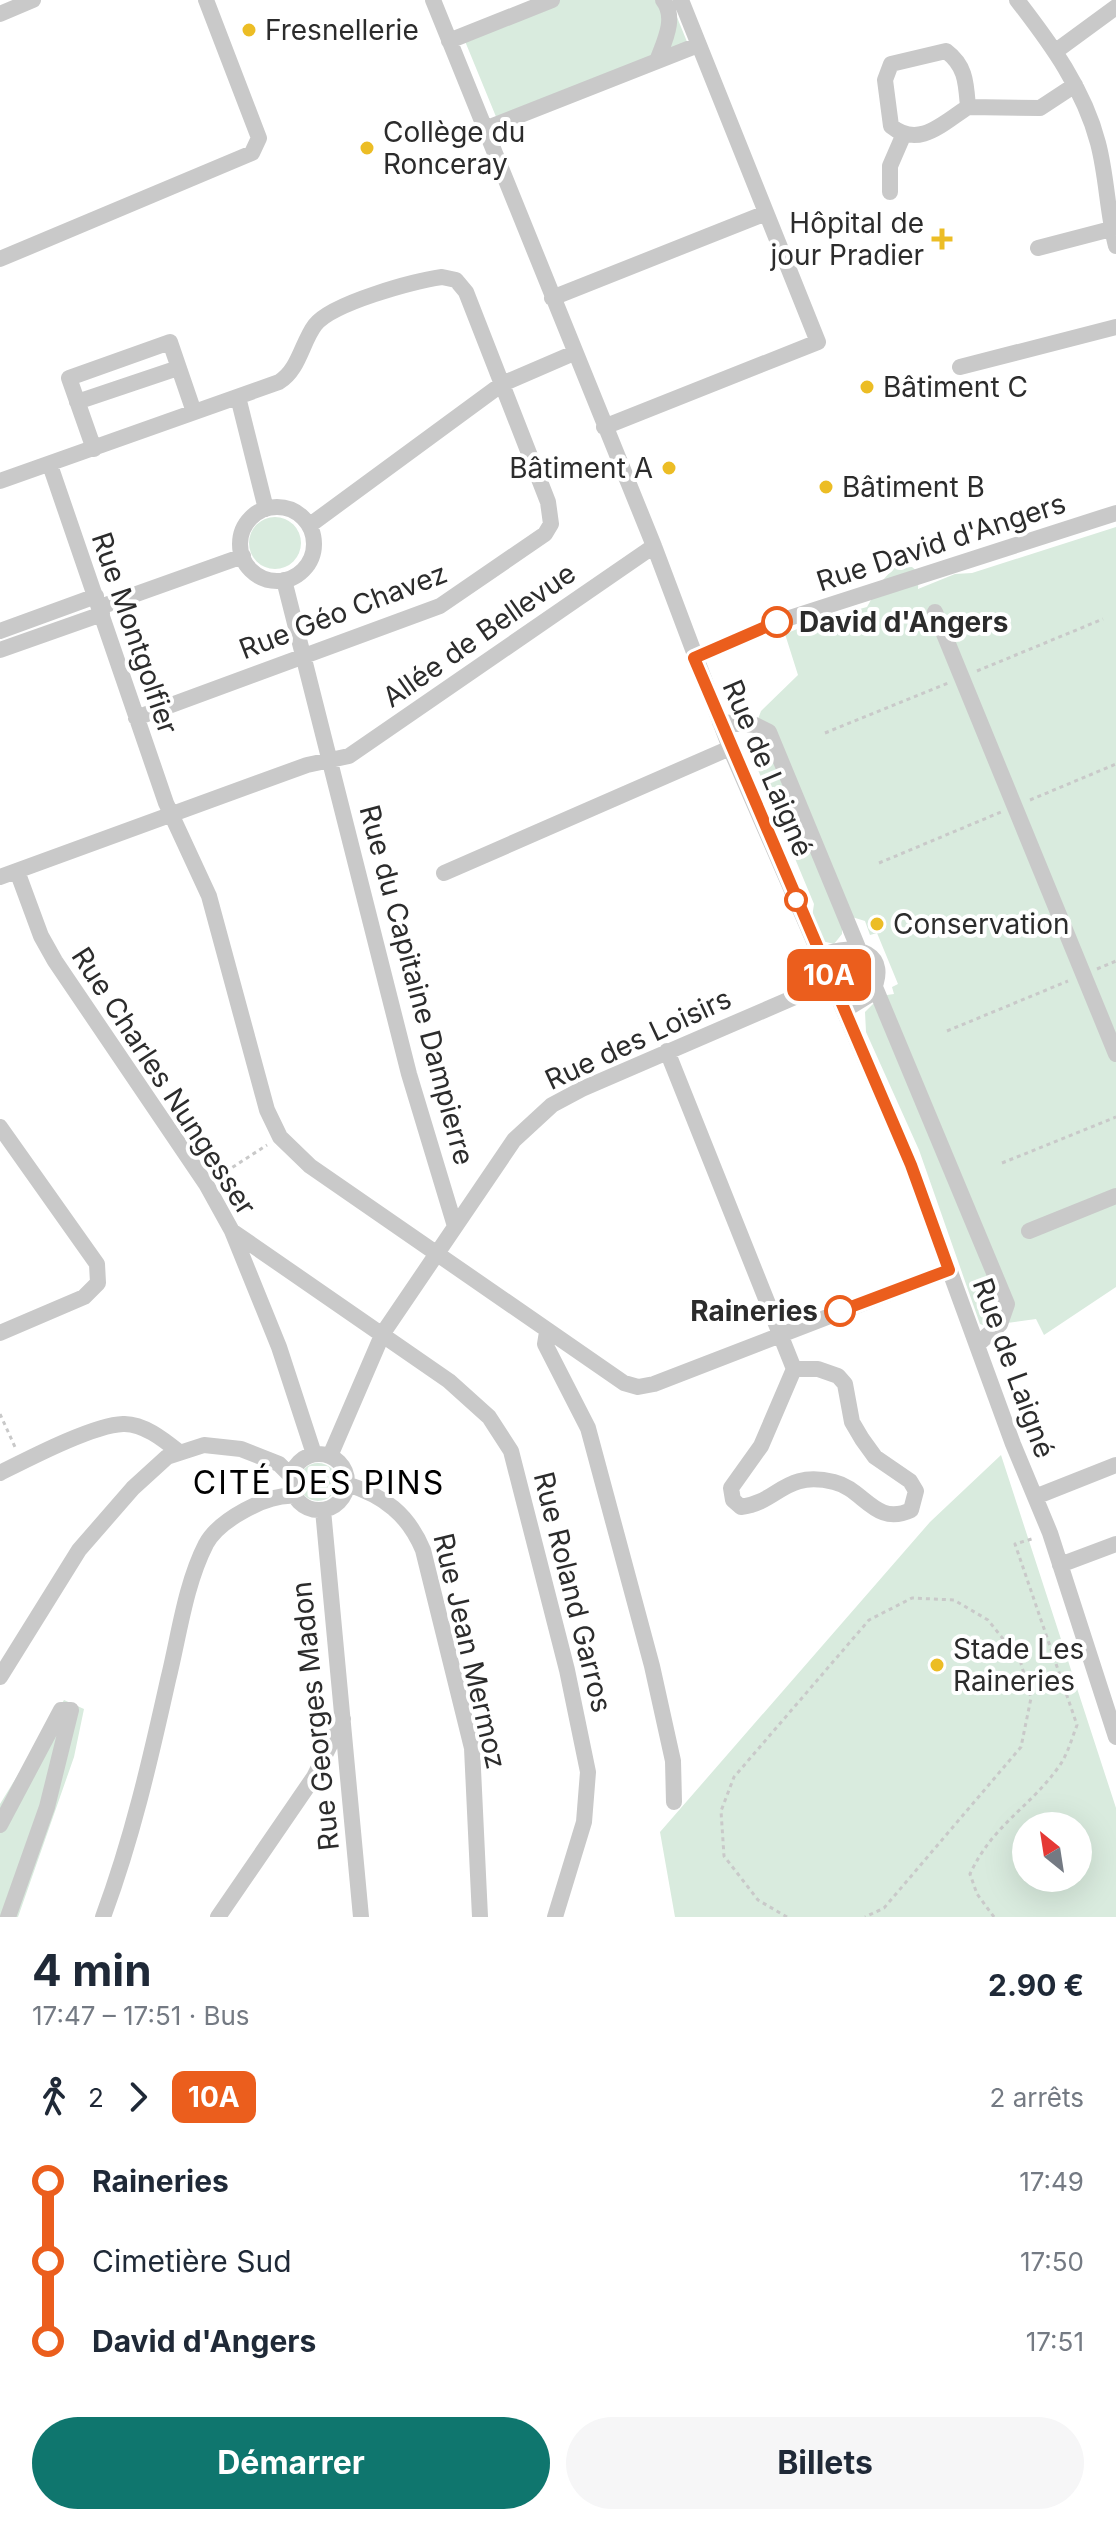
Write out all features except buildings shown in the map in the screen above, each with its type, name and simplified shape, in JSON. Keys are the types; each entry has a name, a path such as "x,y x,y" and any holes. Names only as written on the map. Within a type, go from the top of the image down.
{"street":[{"path":"0,14 33,0"},
{"path":"0,259 252,153 257,148 259,138 206,0"},
{"name":"Rue de Laigné","path":"433,0 654,546 730,748 911,1165 1050,1533 1116,1737"},
{"path":"449,41 552,0"},
{"path":"657,61 669,28 668,6 663,0"},
{"path":"604,427 818,342 681,0"},
{"path":"1017,0 1056,51 1075,85 1099,145 1116,246"},
{"path":"1056,51 1116,7"},
{"path":"485,129 698,45"},
{"path":"968,107 965,73 959,60 946,51 891,64 885,80 891,126 903,136 924,136 968,107 1040,108 1075,85"},
{"path":"890,192 890,166 903,136"},
{"path":"552,298 766,213"},
{"path":"1038,248 1111,229"},
{"path":"0,481 286,378 315,324 326,314 426,279 442,277 456,280 466,292 502,384"},
{"path":"960,367 1116,327"},
{"path":"94,449 69,378 170,342 194,412"},
{"path":"310,525 502,384 574,353"},
{"path":"77,402 178,368"},
{"name":"Rue Géo Chavez","path":"136,718 457,598 540,540 551,524 548,502 502,384"},
{"path":"238,397 266,509"},
{"name":"Rue Montgolfier","path":"50,465 136,718 173,817 209,896 267,1110 280,1137"},
{"path":"266,509 291,509 310,525 314,536 311,559 295,576 284,580 259,576 243,556 244,528 266,509"},
{"name":"Rue David d'Angers","path":"694,658 777,622 1116,513"},
{"name":"Allée de Bellevue","path":"6,871 173,817 307,765 349,756 654,546"},
{"path":"0,650 99,606 243,556"},
{"name":"Rue du Capitaine Dampierre","path":"284,580 409,1074 454,1223"},
{"path":"0,631 99,606"},
{"path":"935,612 1116,1054"},
{"path":"720,722 755,725 769,732 859,950 876,966 875,987 1007,1304 1000,1324 977,1345"},
{"path":"444,873 730,748"},
{"name":"Rue Charles Nungesser","path":"6,871 55,961 206,1184 232,1231 322,1455"},
{"path":"821,956 845,947 859,950"},
{"name":"Rue des Loisirs","path":"322,1455 383,1333 454,1223 514,1140 536,1118 582,1089 832,981"},
{"path":"845,1010 864,1001 875,987"},
{"path":"667,1051 794,1369 761,1446 731,1488 733,1500 741,1507 757,1505 768,1494 794,1481 817,1478 839,1483 883,1513 892,1516 911,1510 916,1491 910,1481 875,1457 862,1439 852,1422 845,1384 838,1376 818,1369 794,1369"},
{"path":"0,1127 97,1264 98,1283 84,1297 0,1333"},
{"path":"280,1137 310,1166 547,1332 624,1383 638,1387 654,1384 949,1270"},
{"path":"1029,1231 1116,1196"},
{"name":"Rue Roland Garros","path":"232,1231 449,1381 489,1417 511,1451 567,1670 588,1772 584,1822 555,1917"},
{"path":"547,1332 545,1344 588,1428 618,1537 673,1761 674,1802"},
{"path":"0,1473 125,1423 152,1432 179,1452"},
{"path":"0,1677 79,1550 133,1488 167,1457 204,1445 241,1449 279,1464 291,1476 294,1496"},
{"path":"103,1917 131,1840 189,1595 207,1542 247,1508 280,1495 294,1496 307,1508 323,1510 337,1504 347,1484 340,1463 322,1455 300,1461 291,1476"},
{"path":"1035,1497 1116,1465"},
{"name":"Rue Jean Mermoz","path":"347,1484 366,1489 395,1507 414,1528 423,1550 472,1748 480,1917"},
{"name":"Rue Georges Madon","path":"323,1510 361,1917"},
{"path":"1060,1565 1116,1544"},
{"path":"0,1825 61,1710 71,1710 47,1807 8,1917"},
{"path":"218,1917 314,1777 343,1719"}],"path":[{"path":"879,863 1116,764"},
{"path":"947,1031 1116,961"},
{"path":"1002,1163 1116,1117"},
{"path":"206,1184 280,1137"},
{"path":"0,1414 22,1462"},
{"path":"994,1917 977,1894 970,1874 994,1832 1030,1801 1061,1763 1077,1725 1015,1544 1050,1533"},
{"path":"787,1917 758,1900 724,1856 721,1811 734,1777 869,1620 912,1598 954,1600 988,1620 1020,1660 1031,1698 1021,1747 884,1908 865,1917"}],"green space":[{"path":"535,0 670,0 692,54 499,124 460,29"},
{"path":"275,517 294,524 301,543 294,562 275,569 256,562 249,543 256,524"},
{"path":"1116,527 1116,1287 1044,1335 1036,1319 986,1326 980,1324 919,1150 866,1032 865,1012 873,1004 882,1004 887,995 894,994 892,987 898,984 877,933 870,935 865,921 852,917 842,925 842,934 834,944 818,940 811,924 814,904 748,746 761,711 798,675 785,634 819,620 867,607 881,582 894,568 912,567 919,573 918,589 955,574 972,573"},
{"name":"Stade Les Raineries","path":"1001,1455 1116,1808 1116,1917 675,1917 660,1832 930,1522"},
{"path":"318,1463 331,1469 337,1482 331,1495 318,1501 305,1495 299,1482 305,1469"},
{"path":"64,1700 84,1709 74,1757 18,1917 0,1917 0,1804"}],"bus line":[{"name":"10A","path":"777,622 694,658 911,1165 949,1270 840,1311"}],"place":[{"name":"Fresnellerie","path":"249,30"},
{"name":"Collège du Ronceray","path":"367,148"},
{"name":"Hôpital de jour Pradier","path":"942,239"},
{"name":"Bâtiment C","path":"867,387"},
{"name":"Bâtiment A","path":"669,468"},
{"name":"Bâtiment B","path":"826,487"},
{"name":"David d'Angers","path":"777,622"},
{"name":"Conservation","path":"877,924"},
{"name":"Raineries","path":"840,1311"},
{"name":"Stade Les Raineries","path":"937,1665"}],"district":[{"name":"CITÉ DES PINS","path":"319,1482"}]}
